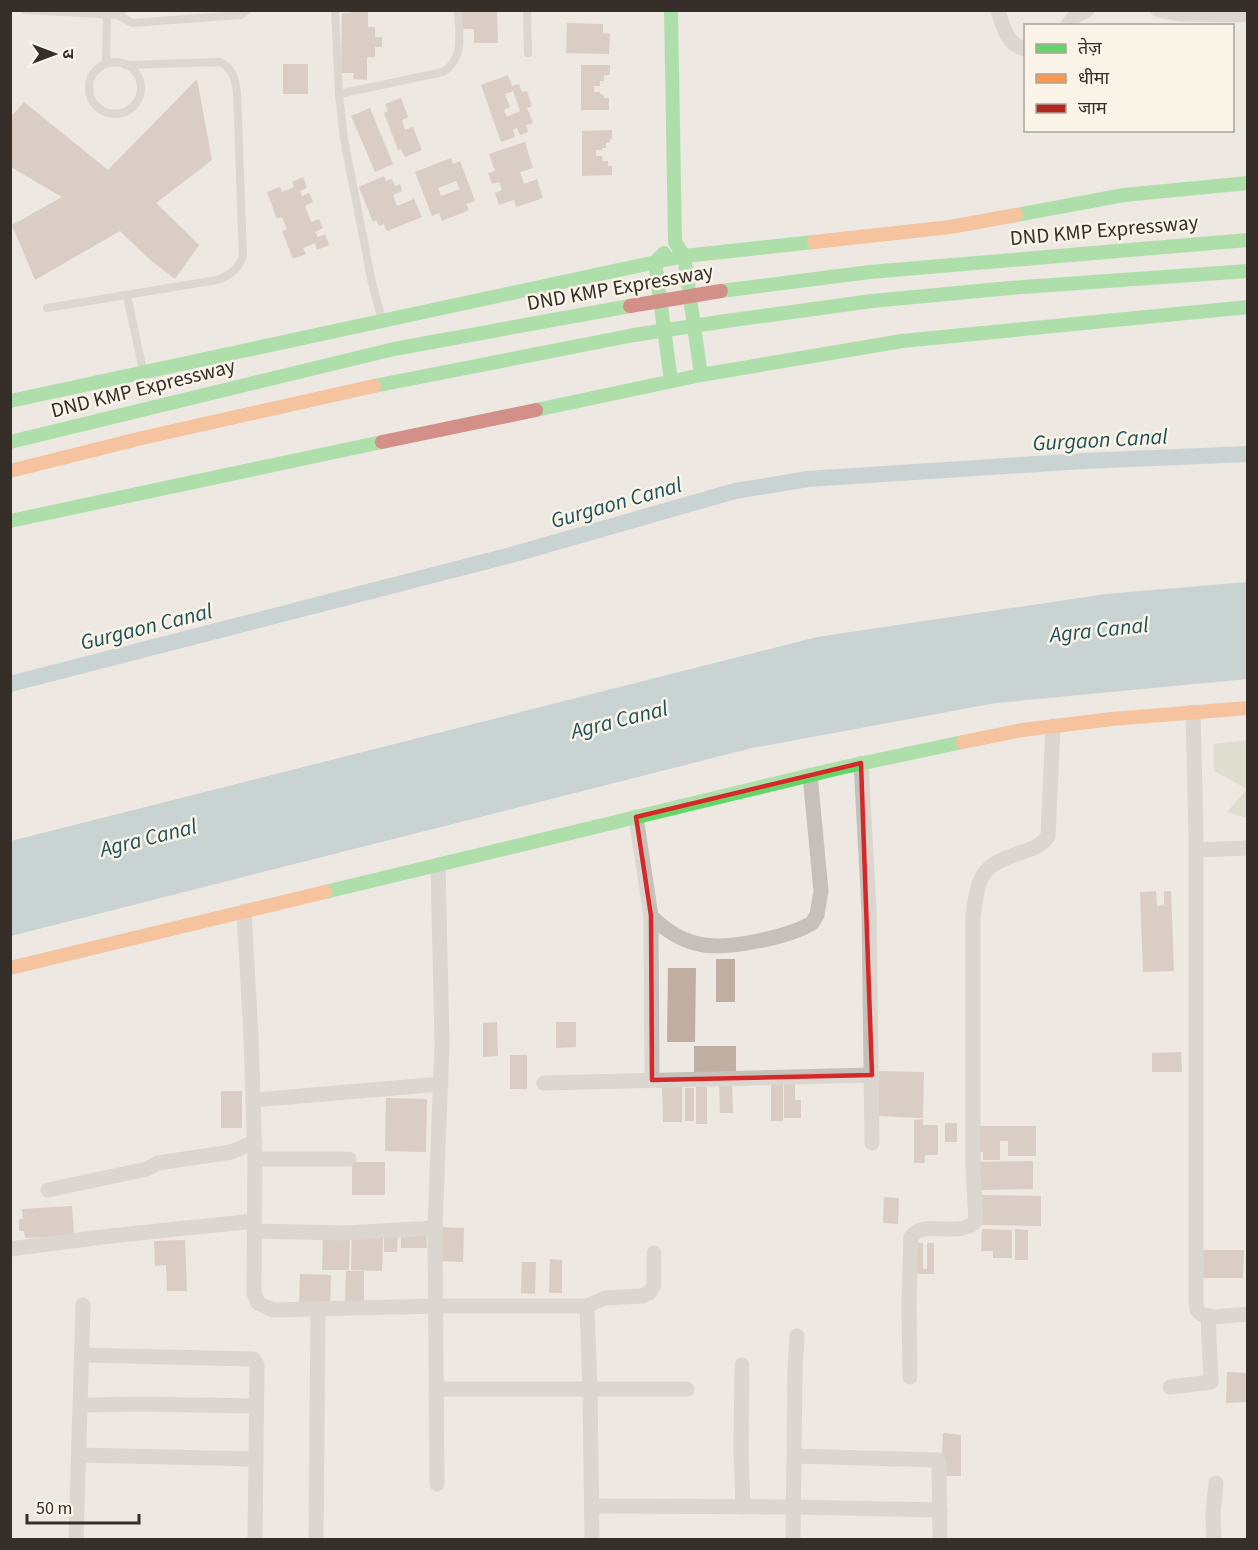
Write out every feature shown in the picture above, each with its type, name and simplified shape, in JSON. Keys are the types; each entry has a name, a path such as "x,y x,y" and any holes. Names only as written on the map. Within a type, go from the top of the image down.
{"main road":[{"path":"671,10 675,242 684,256 701,375"},
{"path":"10,401 684,256 950,227 1124,195 1248,183"},
{"name":"DND KMP Expressway","path":"10,442 394,349 721,291 870,272 1248,240"},
{"path":"655,262 675,242"},
{"path":"655,262 671,381"},
{"path":"10,471 142,438 399,380 634,335 895,299 1010,288 1248,271"},
{"path":"10,521 701,375 902,342 1248,307"},
{"path":"10,968 861,763 1022,730 1248,708"}],"street":[{"path":"998,10 1010,41 1024,48"},
{"path":"1069,24 1075,16 1087,10"},
{"path":"1158,10 1179,14 1248,15"},
{"path":"1193,712 1196,850 1196,1302 1197,1310 1208,1316 1248,1314"},
{"path":"910,1377 911,1237 916,1232 929,1229 963,1228 973,1225 976,1221 973,1168 973,928 976,892 988,868 998,860 1038,847 1048,836 1053,726"},
{"path":"861,763 869,911 872,1143"},
{"path":"651,916 663,928 702,945 746,943 787,933 812,923 817,915 821,891 810,775"},
{"path":"636,817 651,916 652,1080"},
{"path":"1196,850 1248,848"},
{"path":"436,1484 435,1228 441,1084 438,865"},
{"path":"244,911 255,1142 254,1293 258,1303 273,1310 436,1306 587,1306 605,1298 642,1296 649,1293 654,1285 654,1253"},
{"path":"544,1083 872,1075"},
{"path":"253,1100 441,1084"},
{"path":"48,1190 147,1168 158,1163 231,1152 255,1142"},
{"path":"255,1159 349,1159"},
{"path":"10,1249 111,1236 254,1226 345,1233 435,1228"},
{"path":"76,1539 83,1305"},
{"path":"587,1306 592,1539"},
{"path":"316,1539 318,1309"},
{"path":"1170,1387 1211,1382 1208,1316"},
{"path":"793,1539 797,1336"},
{"path":"81,1355 253,1359 257,1365 255,1539"},
{"path":"742,1365 742,1506"},
{"path":"436,1389 687,1389"},
{"path":"81,1405 256,1407"},
{"path":"79,1455 256,1459"},
{"path":"794,1456 938,1460 940,1539"},
{"path":"1214,1539 1216,1483"},
{"path":"592,1506 940,1510"}],"lane":[{"path":"25,10 120,13 132,23 241,15 247,10"},
{"path":"335,10 339,94 344,140 370,273 382,320"},
{"path":"339,94 442,72 450,68 458,53 458,10"},
{"path":"527,10 528,53"},
{"path":"106,64 107,13"},
{"path":"114,62 126,65 139,76 140,96 135,105 127,111 117,114 107,112 98,107 92,99 89,89 91,80 96,71 106,64 114,62"},
{"path":"46,308 217,280 233,273 243,256 235,76 228,66 220,62 126,65"},
{"path":"127,296 144,373"}],"highlighted area":[{"path":"861,763 872,1075 652,1080 651,916 636,817"}],"green space":[{"path":"1248,740 1247,818 1227,812 1247,789 1214,771 1214,744"}],"water":[{"name":"Agra Canal","path":"1247,582 1247,679 996,703 752,748 11,936 11,841 817,637 1106,594"}],"building":[{"path":"351,10 368,10 368,27 375,27 375,37 382,37 382,47 375,47 375,57 367,57 367,80 353,79 354,73 341,73 342,13 351,13"},
{"path":"462,10 497,10 498,43 474,43 474,29 462,29"},
{"path":"567,23 603,24 603,33 610,34 609,54 566,53"},
{"path":"283,64 308,64 308,94 283,94"},
{"path":"581,65 610,65 610,75 604,75 604,81 600,81 600,86 594,86 594,92 600,92 604,98 609,98 609,110 581,110"},
{"path":"508,75 512,86 519,84 522,92 527,91 532,106 527,108 533,123 526,125 528,132 520,135 517,128 513,130 515,137 501,142 481,85","holes":["513,91 520,111 507,117 504,110 510,107 505,94"]},
{"path":"197,79 212,160 156,203 199,245 175,279 148,258 120,231 35,280 12,225 62,197 11,167 10,118 24,102 108,170"},
{"path":"401,98 408,117 402,120 405,130 413,127 422,150 405,157 401,149 398,150 384,113 388,111 385,104"},
{"path":"370,108 393,164 375,172 351,116"},
{"path":"612,130 612,139 606,143 606,148 596,150 596,156 602,156 603,161 608,161 608,166 612,166 612,175 582,176 582,131"},
{"path":"525,142 533,168 520,172 524,184 537,179 543,198 516,207 514,200 499,205 495,193 502,190 499,182 492,184 488,173 495,171 489,154"},
{"path":"451,158 453,164 460,161 475,201 466,204 469,210 442,221 439,213 432,216 415,172","holes":["456,181 460,189 441,196 438,188"]},
{"path":"384,176 386,181 392,179 395,186 400,184 402,191 393,195 397,206 414,199 422,217 387,231 384,224 379,226 376,220 373,222 359,187"},
{"path":"303,177 307,188 300,191 302,196 309,193 313,202 305,206 311,222 319,219 323,228 315,232 318,237 325,234 329,245 317,250 315,243 303,248 306,254 293,259 282,231 287,229 282,217 277,219 267,192 280,187 282,192 294,187 292,182"},
{"path":"1156,891 1157,906 1164,905 1164,891 1171,891 1174,971 1143,972 1140,892"},
{"path":"716,959 735,959 735,1002 716,1002"},
{"path":"668,968 696,968 695,1042 667,1042"},
{"path":"497,1022 498,1056 483,1057 483,1023"},
{"path":"556,1022 576,1022 576,1047 556,1048"},
{"path":"694,1046 736,1046 736,1073 694,1073"},
{"path":"1181,1052 1182,1072 1152,1072 1152,1053"},
{"path":"510,1055 527,1055 527,1089 510,1089"},
{"path":"879,1071 924,1072 923,1118 878,1116"},
{"path":"771,1079 783,1079 783,1121 771,1121"},
{"path":"732,1080 733,1113 720,1113 719,1081"},
{"path":"784,1081 795,1081 795,1100 801,1100 801,1118 784,1118"},
{"path":"662,1087 682,1087 682,1122 663,1122"},
{"path":"696,1087 707,1087 707,1124 696,1124"},
{"path":"685,1088 694,1088 694,1121 685,1121"},
{"path":"221,1091 242,1091 242,1128 221,1128"},
{"path":"386,1098 427,1099 426,1152 385,1151"},
{"path":"923,1119 923,1125 938,1125 938,1155 925,1155 925,1163 914,1163 914,1120"},
{"path":"945,1123 957,1123 957,1142 945,1142"},
{"path":"973,1126 1036,1126 1036,1156 1008,1156 1008,1141 1000,1141 1000,1160 983,1160 983,1152 973,1152"},
{"path":"1033,1161 1033,1189 977,1190 976,1162"},
{"path":"352,1162 385,1162 385,1195 352,1195"},
{"path":"982,1195 1041,1196 1041,1226 982,1225"},
{"path":"884,1197 899,1198 898,1224 883,1223"},
{"path":"72,1206 74,1235 25,1238 24,1231 19,1231 19,1219 23,1219 22,1209"},
{"path":"439,1227 464,1228 463,1262 438,1261"},
{"path":"982,1229 1012,1230 1012,1258 993,1258 993,1251 981,1251"},
{"path":"1015,1229 1028,1230 1028,1260 1015,1260"},
{"path":"384,1232 398,1232 397,1252 384,1252"},
{"path":"401,1232 426,1232 427,1248 401,1248"},
{"path":"323,1234 350,1235 349,1270 322,1270"},
{"path":"352,1235 383,1236 382,1271 351,1270"},
{"path":"185,1240 187,1291 167,1291 166,1265 155,1266 154,1241"},
{"path":"914,1243 923,1243 923,1269 927,1269 927,1243 934,1243 934,1274 915,1274"},
{"path":"1201,1250 1244,1250 1243,1278 1201,1278"},
{"path":"550,1259 562,1260 562,1293 549,1293"},
{"path":"522,1262 536,1262 535,1294 521,1293"},
{"path":"346,1271 364,1271 364,1307 345,1307"},
{"path":"300,1274 331,1275 330,1307 299,1307"},
{"path":"1227,1372 1248,1373 1248,1402 1226,1403"},
{"path":"943,1433 961,1435 961,1476 941,1476"}],"waterway":[{"name":"Gurgaon Canal","path":"10,684 511,555 735,491 808,479 1083,461 1248,454"}],"traffic: fast":[{"path":"671,10 675,242 684,256 701,375"},
{"path":"1016,215 1124,195 1248,183"},
{"path":"721,291 870,272 1248,240"},
{"path":"10,401 684,256 814,242"},
{"path":"664,253 655,262 671,381"},
{"path":"726,321 872,301 1010,288 1248,271"},
{"path":"10,442 394,349 630,306"},
{"path":"536,410 701,375 902,341 1248,307"},
{"path":"634,335 726,321"},
{"path":"374,386 634,335"},
{"path":"10,521 382,442"},
{"path":"325,892 840,768 963,742"}],"traffic: slow":[{"path":"814,242 950,227 1016,215"},
{"path":"10,471 142,438 374,386"},
{"path":"963,742 1022,730 1112,719 1248,708"},
{"path":"10,968 325,892"}],"traffic: jam":[{"path":"630,306 721,291"},
{"path":"382,442 536,410"}]}
